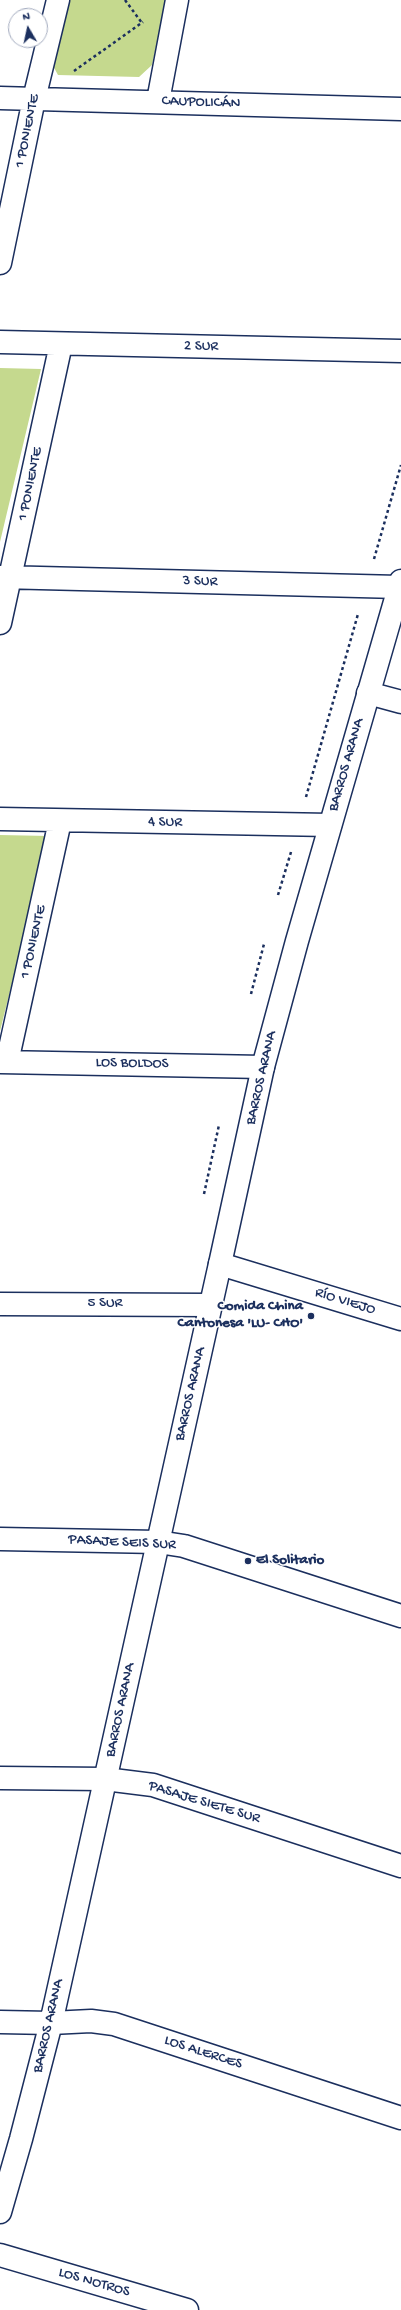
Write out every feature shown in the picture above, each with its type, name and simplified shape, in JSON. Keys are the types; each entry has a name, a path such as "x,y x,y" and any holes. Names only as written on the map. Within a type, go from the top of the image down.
{"street":[{"name":"1 PONIENTE","path":"0,263 34,99 58,0"},
{"path":"158,102 177,0"},
{"name":"CAUPOLICÁN","path":"0,98 401,109"},
{"name":"2 SUR","path":"0,342 401,351"},
{"name":"1 PONIENTE","path":"0,623 5,577 61,344"},
{"name":"3 SUR","path":"5,577 400,584"},
{"name":"BARROS ARANA","path":"0,2212 22,2139 51,2023 263,1067 330,825 400,584"},
{"path":"368,693 401,702"},
{"name":"4 SUR","path":"0,819 330,825"},
{"name":"1 PONIENTE","path":"3,1062 60,821"},
{"name":"LOS BOLDOS","path":"3,1062 263,1067"},
{"name":"RÍO VIEJO","path":"220,1264 401,1319"},
{"name":"5 SUR","path":"0,1304 210,1305"},
{"name":"PASAJE SEIS SUR","path":"0,1539 158,1542 184,1546 401,1616"},
{"name":"PASAJE SIETE SUR","path":"0,1778 105,1779 153,1785 401,1866"},
{"name":"LOS ALERCES","path":"0,2022 51,2023 91,2021 114,2024 401,2118"},
{"name":"LOS NOTROS","path":"0,2255 187,2310"}],"path":[{"path":"125,0 142,23"},
{"path":"72,72 147,19"}],"green space":[{"path":"67,0 166,0 152,65 139,77 58,75 52,64"},
{"path":"0,368 41,369 0,542"},
{"path":"0,835 49,836 0,1031"}],"place":[{"name":"Comida China Cantonesa 'LU- CHO'","path":"311,1316"},
{"name":"El Solitario","path":"248,1561"}]}
